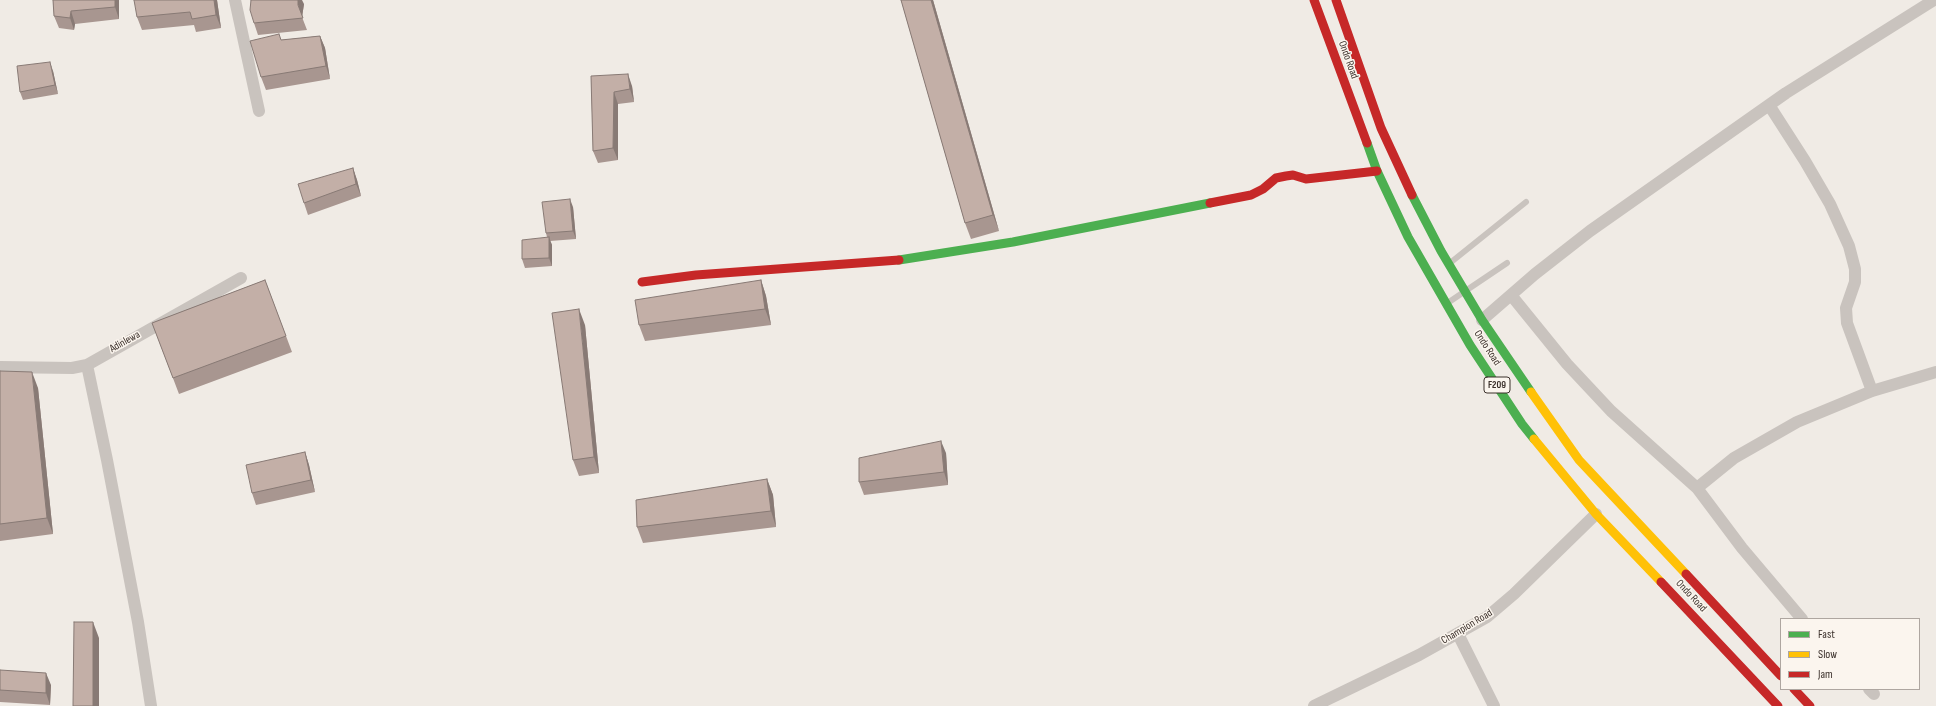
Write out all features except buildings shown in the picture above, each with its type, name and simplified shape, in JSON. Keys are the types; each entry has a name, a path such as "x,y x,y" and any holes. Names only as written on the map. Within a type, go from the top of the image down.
{"main road":[{"name":"Ondo Road","path":"1314,0 1377,171 1408,237 1446,304 1522,424 1596,514 1778,706"},
{"name":"Ondo Road","path":"1336,0 1381,128 1406,184 1465,292 1513,368 1579,460 1780,675"},
{"path":"642,282 696,276 904,260 1013,242 1251,195 1263,189 1276,178 1286,176 1293,175 1306,179 1377,171"},
{"path":"1795,690 1810,706"}],"street":[{"path":"235,0 259,111"},
{"path":"1482,320 1535,274 1590,231 1769,105 1934,0"},
{"path":"1769,105 1806,161 1830,204 1849,246 1855,269 1855,282 1846,308 1847,323 1872,391"},
{"name":"Adinlewa","path":"0,367 72,368 86,365 241,278"},
{"path":"1511,296 1567,364 1611,411 1697,488 1742,548 1801,618"},
{"path":"86,365 107,460 138,622 151,706"},
{"path":"1697,488 1734,458 1796,422 1872,391 1936,372"},
{"name":"Champion Road","path":"1314,706 1370,680 1488,617 1514,594 1596,514"},
{"path":"1458,634 1494,706"}],"lane":[{"path":"1449,264 1526,202"},
{"path":"1446,304 1507,263"}],"traffic: fast":[{"path":"1367,143 1377,171 1408,237 1470,345 1522,424 1534,439"},
{"path":"1412,195 1441,251 1482,320 1531,392"},
{"path":"899,260 1013,242 1210,203"}],"traffic: slow":[{"path":"1531,392 1579,460 1686,574"},
{"path":"1534,439 1596,514 1661,582"}],"traffic: jam":[{"path":"1314,0 1367,143"},
{"path":"1336,0 1381,128 1412,195"},
{"path":"1210,203 1251,195 1263,189 1276,178 1286,176 1293,175 1306,179 1377,171"},
{"path":"642,282 696,275 899,260"},
{"path":"1686,574 1780,675"},
{"path":"1661,582 1778,706"},
{"path":"1795,690 1810,706"}]}
